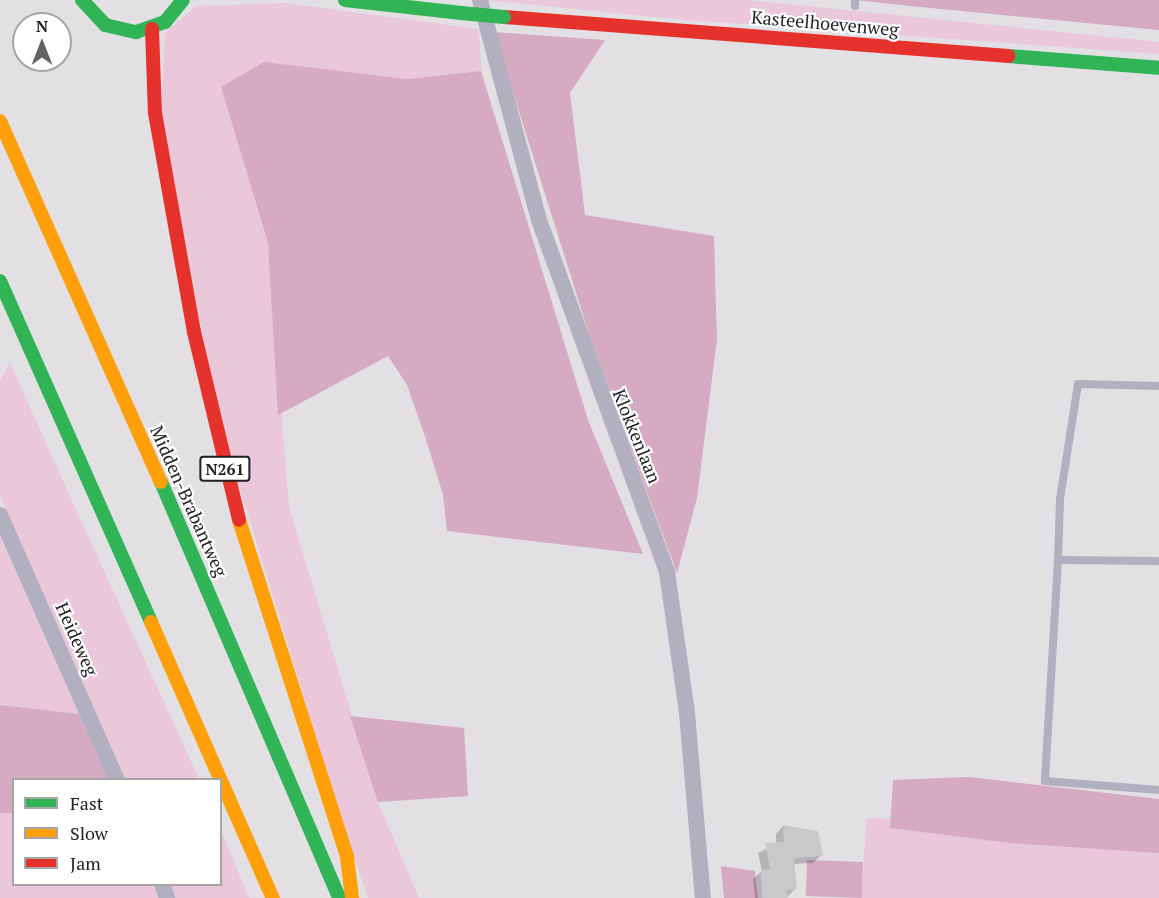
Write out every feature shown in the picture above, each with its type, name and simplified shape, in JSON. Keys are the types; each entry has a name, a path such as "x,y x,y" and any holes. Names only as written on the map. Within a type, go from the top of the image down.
{"main road":[{"path":"82,0 105,25 120,31 152,29 183,0"},
{"name":"Kasteelhoevenweg","path":"345,0 504,17 1159,68"},
{"name":"N261","path":"152,29 157,125 194,332 231,494 347,856 352,898"},
{"name":"Midden-Brabantweg","path":"0,121 250,683 339,898"},
{"path":"0,281 220,778"},
{"path":"222,783 273,898"}],"street":[{"name":"Klokkenlaan","path":"480,0 539,220 667,572 687,713 703,898"},
{"name":"Heideweg","path":"0,515 116,778"}],"lane":[{"path":"1159,386 1078,384 1060,499 1045,781 1159,790"},
{"path":"1058,560 1159,561"}],"shaded area":[{"path":"486,0 748,0 1159,42 1159,54 674,19"},
{"path":"855,0 1159,0 1159,30 910,6"},
{"path":"286,3 479,29 481,71 407,79 348,75 221,87 268,243 289,507 378,802 419,898 368,898 339,812 217,414 161,112 165,33 196,6"},
{"path":"494,32 605,40 570,93 585,215 714,236 717,339 697,498 677,573 590,337"},
{"path":"264,62 407,79 481,71 588,420 643,554 447,531 443,495 425,436 407,385 388,356 278,415 268,243 221,87"},
{"path":"10,363 199,778 125,778 0,496 0,381"},
{"path":"0,534 79,714 0,705"},
{"path":"0,705 79,714 108,778 12,778 12,813 0,813"},
{"path":"350,716 464,728 468,796 378,802"},
{"path":"969,777 1159,799 1159,853 1009,843 890,828 893,780"},
{"path":"0,813 12,813 12,886 153,886 159,898 0,898"},
{"path":"866,818 891,819 891,828 1009,843 1159,851 1159,898 862,898"},
{"path":"222,832 249,898 175,898 170,886 222,886"},
{"path":"807,860 863,862 862,898 806,896"},
{"path":"721,866 755,871 758,898 724,898"}],"building":[{"path":"783,825 818,831 823,856 794,858 797,889 787,890 788,898 762,898 761,870 770,869 765,843 784,842"}],"traffic: fast":[{"path":"82,0 105,25 136,32 165,22 183,0"},
{"path":"345,0 461,13"},
{"path":"461,13 504,17"},
{"path":"1008,56 1159,68"},
{"path":"0,281 151,622"},
{"path":"161,482 339,898"}],"traffic: slow":[{"path":"0,121 161,482"},
{"path":"239,520 347,857 352,898"},
{"path":"151,622 220,778"},
{"path":"222,783 273,898"}],"traffic: jam":[{"path":"504,17 1008,56"},
{"path":"152,29 155,113 194,332 239,520"}]}
